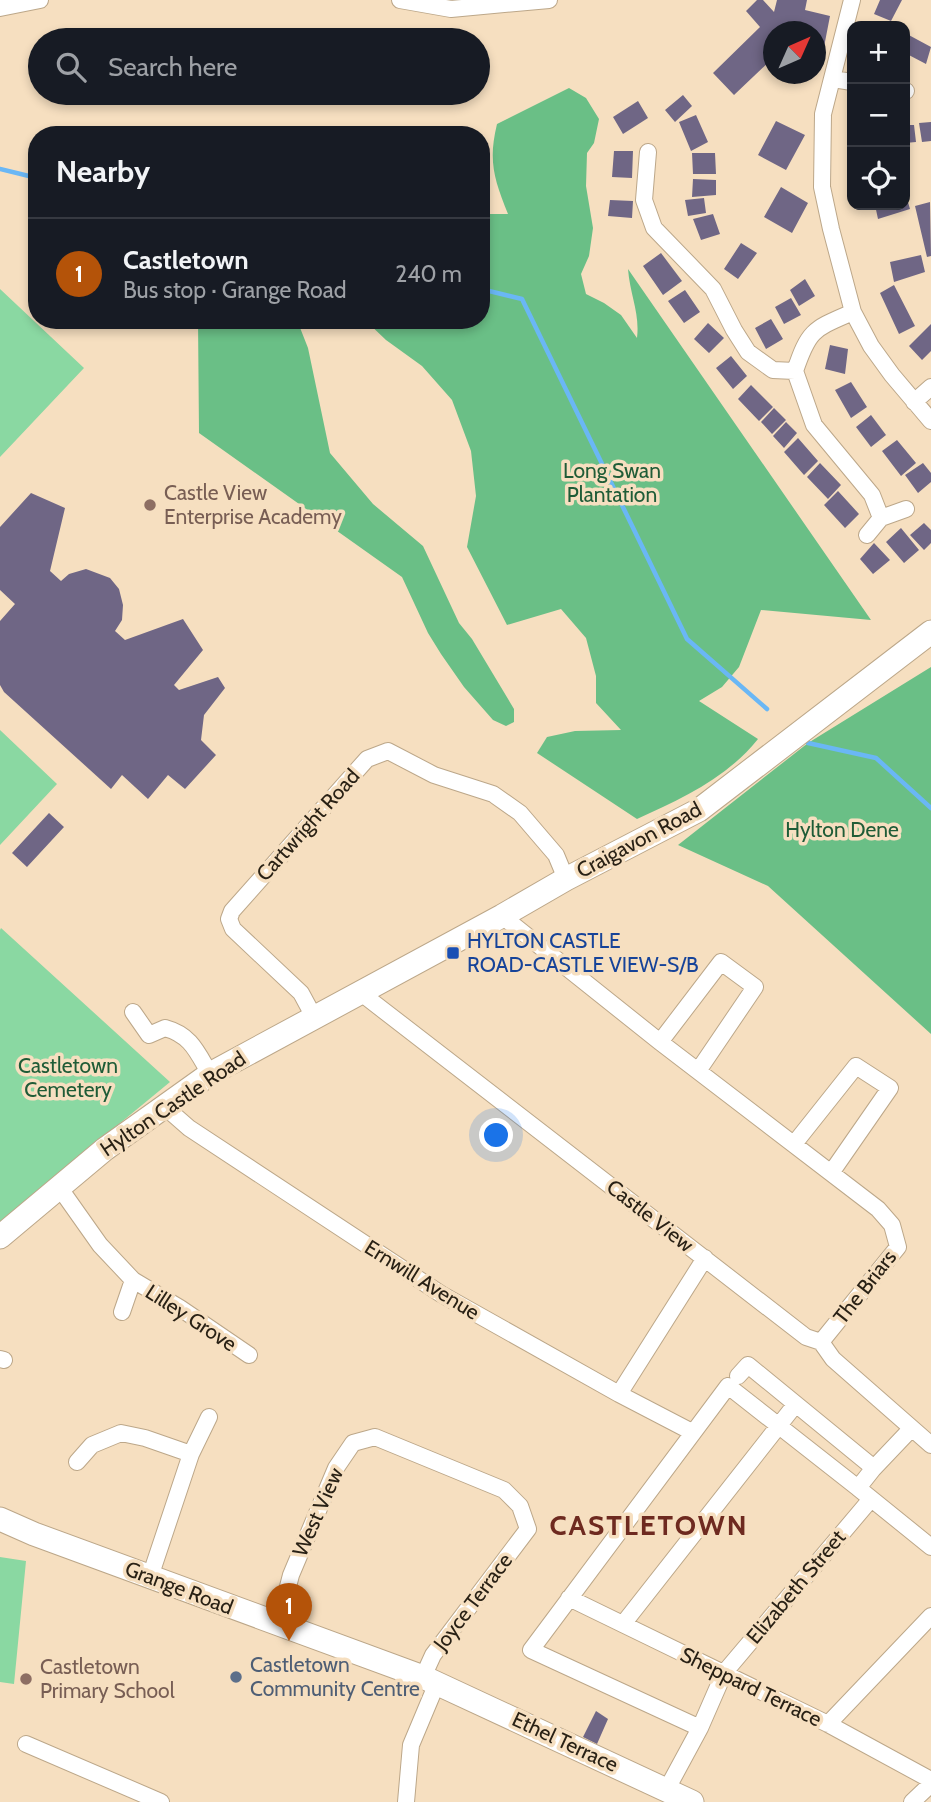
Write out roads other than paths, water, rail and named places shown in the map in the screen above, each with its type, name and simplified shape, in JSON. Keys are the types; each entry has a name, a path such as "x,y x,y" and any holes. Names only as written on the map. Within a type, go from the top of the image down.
{"street":[{"path":"0,8 40,0"},
{"path":"400,0 451,9 550,0"},
{"path":"852,0 823,114 822,187 853,312 871,346 931,421"},
{"path":"832,79 847,81"},
{"path":"648,152 644,200 654,228 713,289 748,352 773,370 795,371"},
{"path":"853,312 817,327 803,349 795,371 814,425 872,495 881,518"},
{"path":"914,402 931,387"},
{"path":"867,535 881,518 906,509"},
{"name":"Craigavon Road","path":"361,993 566,879 699,810 931,632"},
{"name":"Cartwright Road","path":"314,1017 300,993 233,929 229,919 232,911 367,759 388,751 434,775 493,794 520,813 556,855 566,879"},
{"name":"The Briars","path":"502,916 660,1042 878,1209 892,1225 898,1247 821,1342"},
{"path":"660,1042 721,962 755,987 698,1071"},
{"name":"Hylton Castle Road","path":"0,1237 105,1149 210,1074 361,993"},
{"name":"Castle View","path":"361,993 806,1337 821,1342 833,1359 931,1446"},
{"path":"133,1012 149,1035 164,1028 179,1032 191,1043 210,1074"},
{"path":"794,1144 856,1066 890,1088 831,1172"},
{"name":"Ernwill Avenue","path":"165,1107 189,1128 441,1294 692,1432"},
{"name":"Lilley Grove","path":"58,1187 100,1245 133,1280 249,1355"},
{"path":"619,1394 705,1258"},
{"name":"Lilley Grove","path":"122,1312 133,1280"},
{"path":"737,1376 748,1365 869,1464"},
{"path":"700,1728 531,1650 728,1386 931,1547"},
{"path":"623,1624 795,1405"},
{"path":"150,1577 191,1454 209,1417"},
{"name":"Elizabeth Street","path":"667,1789 700,1728 724,1673 865,1494 873,1469 911,1429"},
{"path":"77,1462 92,1445 121,1433 145,1438 191,1454"},
{"name":"West View","path":"278,1625 291,1575 336,1468 354,1443 376,1437 504,1490 520,1506 528,1529"},
{"name":"Grange Road","path":"0,1519 430,1680"},
{"name":"Joyce Terrace","path":"406,1802 411,1745 430,1680 433,1655 528,1529"},
{"name":"Sheppard Terrace","path":"569,1598 828,1724 931,1782"},
{"path":"828,1724 931,1616"},
{"name":"Ethel Terrace","path":"430,1680 692,1802"},
{"path":"26,1744 160,1802"},
{"path":"912,1802 931,1782"}],"waterway":[{"path":"0,169 28,176"},
{"path":"490,291 522,299 687,639 767,709"},
{"path":"808,743 876,758 931,808"}],"place":[{"name":"Castle View Enterprise Academy","path":"150,505"},
{"name":"HYLTON CASTLE ROAD-CASTLE VIEW-S/B","path":"453,953"},
{"name":"Castletown","path":"289,1641"},
{"name":"Castletown Community Centre","path":"236,1677"},
{"name":"Castletown Primary School","path":"26,1679"}],"district":[{"name":"CASTLETOWN","path":"649,1525"}],"park label":[{"name":"Long Swan Plantation","path":"612,483"},
{"name":"Hylton Dene","path":"842,830"},
{"name":"Castletown Cemetery","path":"68,1078"}]}
